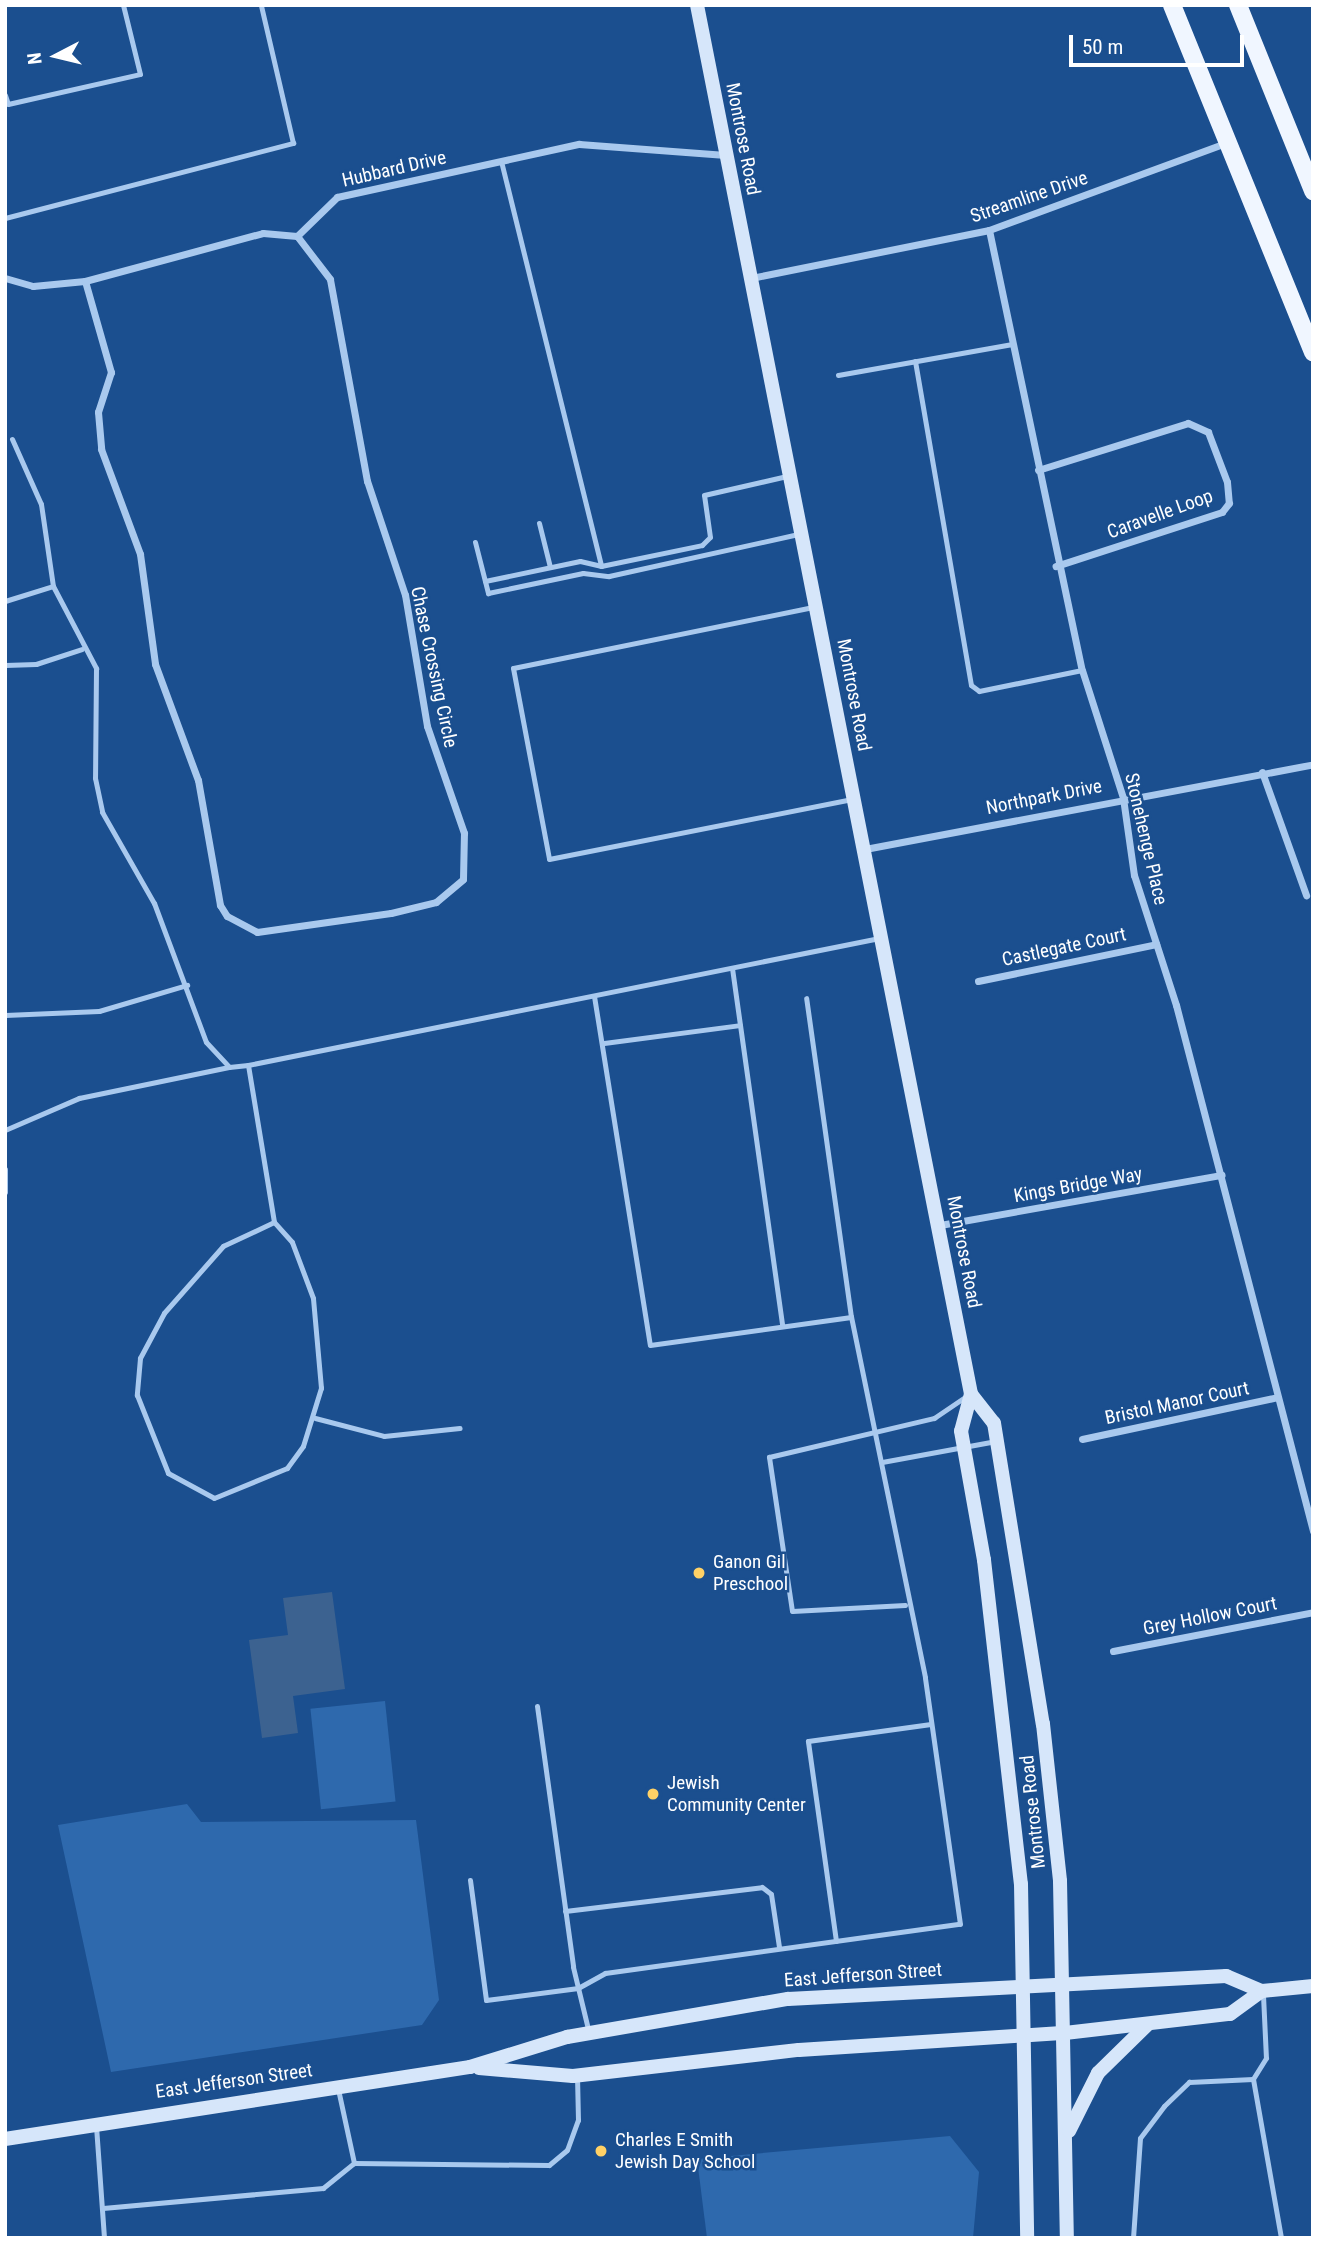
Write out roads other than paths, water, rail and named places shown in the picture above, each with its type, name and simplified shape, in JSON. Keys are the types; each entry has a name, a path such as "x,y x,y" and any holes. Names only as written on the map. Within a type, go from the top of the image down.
{"main road":[{"path":"1172,5 1313,353"},
{"path":"1238,5 1313,191"}],"street":[{"name":"Montrose Road","path":"697,5 940,1225 971,1394 964,1447 1003,1716 1024,1987 1027,2238"},
{"name":"Streamline Drive","path":"751,278 989,230 1229,141"},
{"name":"Hubbard Drive","path":"297,236 337,197 579,144 726,155"},
{"name":"Stonehenge Place","path":"989,230 1056,566 1082,670 1123,798 1134,875 1222,1175 1313,1531"},
{"path":"5,278 33,286 85,281 262,233 297,236"},
{"name":"Chase Crossing Circle","path":"85,281 111,372 98,412 101,449 140,554 155,664 198,780 220,905 257,932 391,913 436,902 463,879 464,833 426,726 405,595 367,481 330,279 297,236"},
{"name":"Caravelle Loop","path":"1038,470 1188,423 1208,432 1227,482 1229,503 1222,512 1056,566"},
{"name":"Northpark Drive","path":"865,849 1313,764"},
{"path":"1262,772 1306,895"},
{"name":"Castlegate Court","path":"978,981 1156,944"},
{"name":"Kings Bridge Way","path":"940,1225 1222,1175"},
{"name":"Montrose Road","path":"971,1394 994,1423 1043,1724 1065,1986 1067,2238"},
{"name":"Bristol Manor Court","path":"1082,1439 1278,1397"},
{"name":"Grey Hollow Court","path":"1113,1651 1313,1612"},
{"name":"East Jefferson Street","path":"5,2140 95,2123 470,2067 589,2033 788,1999 1226,1976 1262,1991 1313,1986"},
{"name":"East Jefferson Street","path":"470,2067 577,2076 799,2050 1065,2034 1230,2014 1262,1991"},
{"path":"1067,2135 1098,2073 1147,2025"}],"lane":[{"path":"5,95 8,104 140,74 123,5"},
{"path":"5,218 293,143 261,5"},
{"path":"501,161 601,566"},
{"path":"838,375 1012,344"},
{"path":"915,361 971,685 979,691 1082,670"},
{"path":"12,439 41,504 53,586 82,649 96,668 100,692 95,778 102,812 154,903 187,985 206,1042 229,1067"},
{"path":"485,581 580,561 601,566 702,545 710,537 704,495 790,475"},
{"path":"539,523 550,568"},
{"path":"475,542 488,593 583,573 609,576 802,534"},
{"path":"5,601 53,586"},
{"path":"816,606 513,668 549,859 855,799"},
{"path":"5,665 36,664 82,649"},
{"path":"5,1130 79,1098 883,937"},
{"path":"732,968 782,1325"},
{"path":"5,1014 99,1011 187,985"},
{"path":"594,996 604,1044 650,1345 851,1317"},
{"path":"470,1880 486,2000 578,1988 605,1973 960,1924 931,1724 905,1605 882,1462 851,1317 806,998"},
{"path":"604,1044 740,1025"},
{"path":"248,1065 274,1222 292,1242 313,1298 321,1388 315,1418 287,1468 214,1498 168,1473 137,1395 140,1358 164,1313 223,1246 274,1222"},
{"path":"5,1168 5,1192"},
{"path":"905,1605 792,1611 769,1457 934,1418 971,1394"},
{"path":"315,1418 384,1436 460,1428"},
{"path":"882,1462 997,1441"},
{"path":"537,1706 565,1912 589,2033"},
{"path":"836,1941 808,1741 931,1724"},
{"path":"565,1912 762,1887 771,1894 779,1947"},
{"path":"1262,1991 1266,2059 1253,2079 1281,2238"},
{"path":"103,2208 323,2188 354,2163 549,2165 567,2150 579,2120 577,2076"},
{"path":"1133,2238 1140,2138 1164,2106 1189,2082 1253,2079"},
{"path":"338,2086 354,2163"},
{"path":"95,2123 104,2238"}],"place":[{"name":"Ganon Gil Preschool","path":"699,1573"},
{"name":"Jewish Community Center","path":"653,1794"},
{"name":"Charles E Smith Jewish Day School","path":"601,2151"}]}
